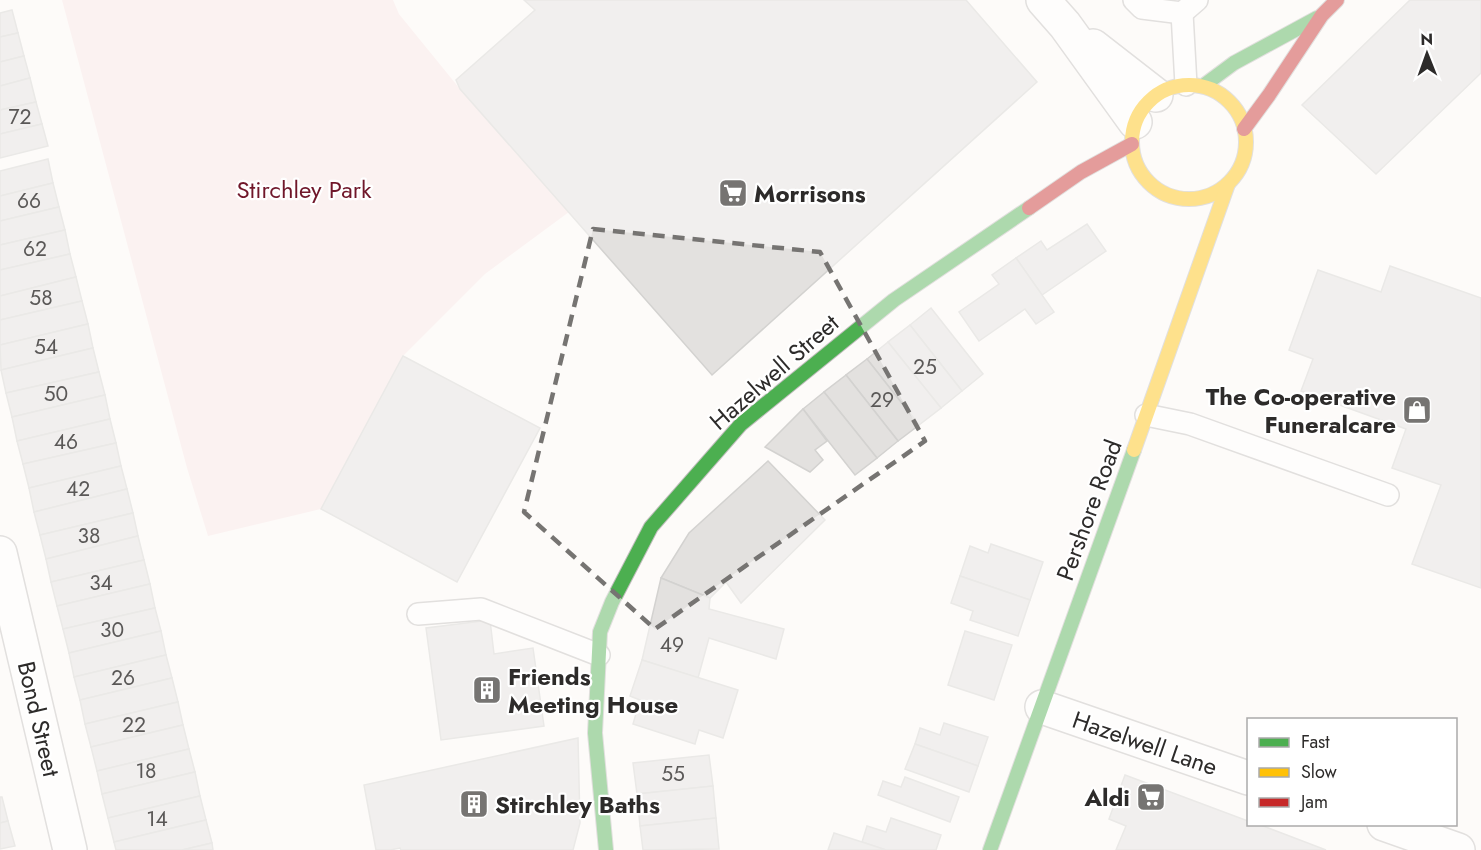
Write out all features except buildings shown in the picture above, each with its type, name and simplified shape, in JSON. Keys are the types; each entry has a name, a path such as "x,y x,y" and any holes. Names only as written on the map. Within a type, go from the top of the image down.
{"main road":[{"path":"1245,129 1322,15 1337,0"},
{"path":"1182,89 1215,91 1227,99 1236,110 1245,129 1246,147 1238,171 1228,184 1211,195 1193,199 1173,197 1154,187 1140,171 1134,158 1133,133 1142,109 1182,89 1234,63 1322,15"},
{"name":"Hazelwell Street","path":"606,850 595,733 600,632 612,602 651,527 741,424 894,300 1081,172 1133,133"},
{"name":"Pershore Road","path":"990,850 1228,184"}],"street":[{"path":"1043,0 1065,25 1133,133"},
{"path":"1065,25 1182,89"},
{"name":"Bond Street","path":"0,554 70,850"},
{"name":"Hazelwell Lane","path":"1042,707 1247,778"},
{"path":"1387,826 1458,850"}],"lane":[{"path":"1134,0 1142,8 1189,6 1182,89"},
{"path":"1146,415 1190,424 1388,495"},
{"path":"418,614 481,609 599,655"}],"highlighted area":[{"path":"593,229 820,252 925,441 655,629 524,512"}],"green space":[{"name":"Stirchley Park","path":"62,0 393,0 399,14 460,89 569,212 485,274 403,356 321,509 208,536 187,468"}],"traffic: fast":[{"path":"1203,86 1234,63 1317,18"},
{"path":"606,850 595,733 600,632 612,602 651,527 741,424 894,300 1029,208"},
{"path":"990,850 1134,450"}],"traffic: slow":[{"path":"1189,85 1211,89 1229,102 1242,120 1246,142 1242,164 1229,182 1211,195 1189,199 1167,195 1149,182 1136,164 1132,142 1136,120 1149,102 1167,89 1189,85"},
{"path":"1134,450 1228,184"}],"traffic: jam":[{"path":"1244,129 1322,15 1337,0"},
{"path":"1029,208 1081,172 1132,144"}],"place":[{"name":"Morrisons","path":"733,193"},
{"name":"The Co-operative Funeralcare","path":"1417,410"},
{"name":"Friends Meeting House","path":"487,690"},
{"name":"Aldi","path":"1151,797"},
{"name":"Stirchley Baths","path":"474,804"}]}
